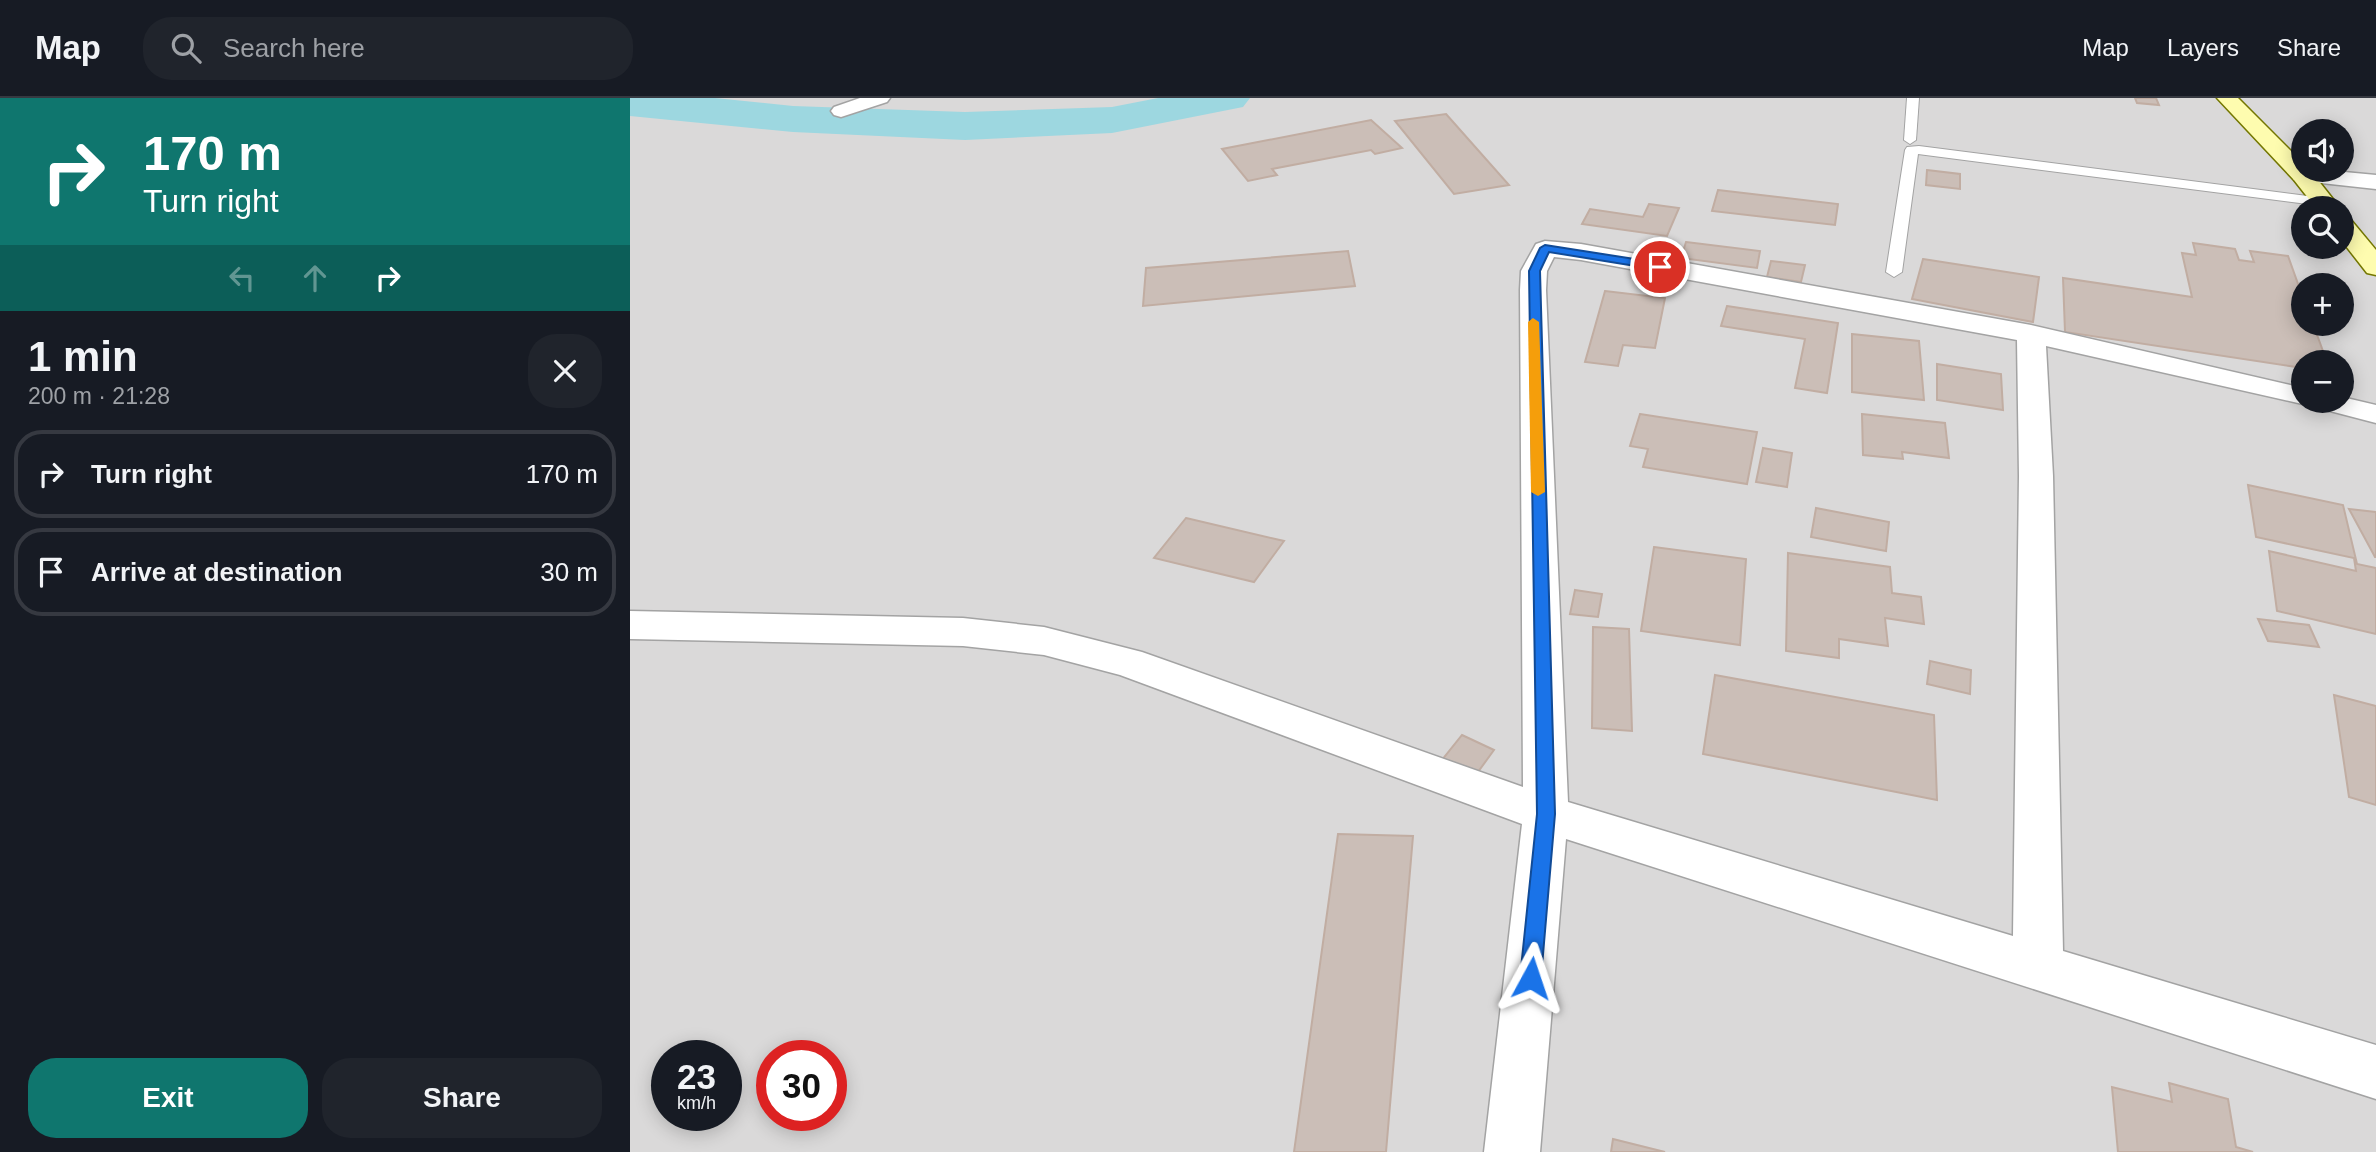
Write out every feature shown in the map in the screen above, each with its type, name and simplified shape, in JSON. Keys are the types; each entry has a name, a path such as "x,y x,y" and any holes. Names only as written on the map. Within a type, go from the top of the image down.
{"main road":[{"path":"2227,98 2317,194"},
{"path":"2354,240 2376,267"}],"street":[{"path":"841,111 880,98"},
{"path":"2317,194 2376,182"},
{"path":"1512,1152 1546,814 1533,290 1534,271 1545,248 1581,252 2031,334 2291,394"},
{"path":"2031,334 2036,476 2038,967"},
{"path":"2354,409 2376,414"},
{"path":"630,625 963,632 1044,641 1128,662 1546,814 2376,1072"}],"lane":[{"path":"1894,272 1914,145 1913,98"},
{"path":"1914,145 2317,194"}],"shaded area":[{"path":"630,98 2376,98 2376,1152 630,1152"}],"building":[{"path":"2135,98 2156,98 2159,105 2137,103"},
{"path":"1446,114 1509,185 1454,194 1395,121"},
{"path":"1371,120 1402,148 1375,154 1371,150 1272,169 1277,175 1248,181 1222,149"},
{"path":"1927,170 1960,174 1960,189 1926,185"},
{"path":"1718,190 1838,204 1835,225 1712,211"},
{"path":"1649,204 1679,208 1667,236 1582,224 1590,209 1643,217"},
{"path":"1686,242 1760,251 1757,268 1681,258"},
{"path":"2193,243 2235,249 2239,260 2254,262 2250,251 2288,256 2294,273 2291,273 2291,336 2317,336 2323,350 2291,350 2291,366 2065,332 2063,278 2192,297 2182,253 2196,255"},
{"path":"1348,251 1355,286 1143,306 1146,268"},
{"path":"1923,259 2039,277 2033,322 1912,299"},
{"path":"1771,261 1805,265 1801,282 1767,277"},
{"path":"1605,291 1665,298 1655,348 1623,345 1618,366 1585,362"},
{"path":"1727,306 1838,323 1827,393 1795,388 1805,339 1721,326"},
{"path":"1852,334 1919,341 1924,400 1852,392"},
{"path":"1937,364 2001,374 2003,410 1937,400"},
{"path":"1640,414 1757,432 1747,484 1643,467 1648,449 1630,446"},
{"path":"1862,414 1945,423 1949,458 1902,452 1903,459 1863,455"},
{"path":"1763,448 1792,453 1787,487 1756,482"},
{"path":"2248,485 2343,505 2357,564 2376,568 2376,634 2277,611 2269,551 2356,571 2354,558 2256,537"},
{"path":"1816,508 1889,522 1886,551 1811,537"},
{"path":"2349,509 2376,512 2376,557 2375,557"},
{"path":"1186,518 1284,541 1254,582 1154,558"},
{"path":"1654,547 1746,559 1740,645 1641,631"},
{"path":"1788,553 1890,567 1892,593 1921,597 1924,624 1885,618 1888,646 1839,639 1839,658 1786,651"},
{"path":"1575,590 1602,594 1598,617 1570,614"},
{"path":"2258,619 2309,625 2319,647 2268,641"},
{"path":"1593,627 1629,629 1632,731 1592,728"},
{"path":"1930,661 1971,670 1970,694 1927,684"},
{"path":"1715,675 1934,715 1937,800 1703,754"},
{"path":"2334,695 2376,706 2376,805 2349,797"},
{"path":"1462,735 1494,750 1475,776 1442,760"},
{"path":"1338,834 1413,836 1386,1152 1294,1152"},
{"path":"2169,1083 2228,1099 2236,1147 2253,1152 2118,1152 2112,1087 2172,1102"},
{"path":"1613,1139 1665,1152 1611,1152"}],"waterway":[{"path":"630,103 793,119 965,126 1112,120 1228,98"}],"slow traffic":[{"path":"1533,322 1538,492"}],"route":[{"path":"1531,978 1546,814 1534,271 1545,248 1660,267"}]}
